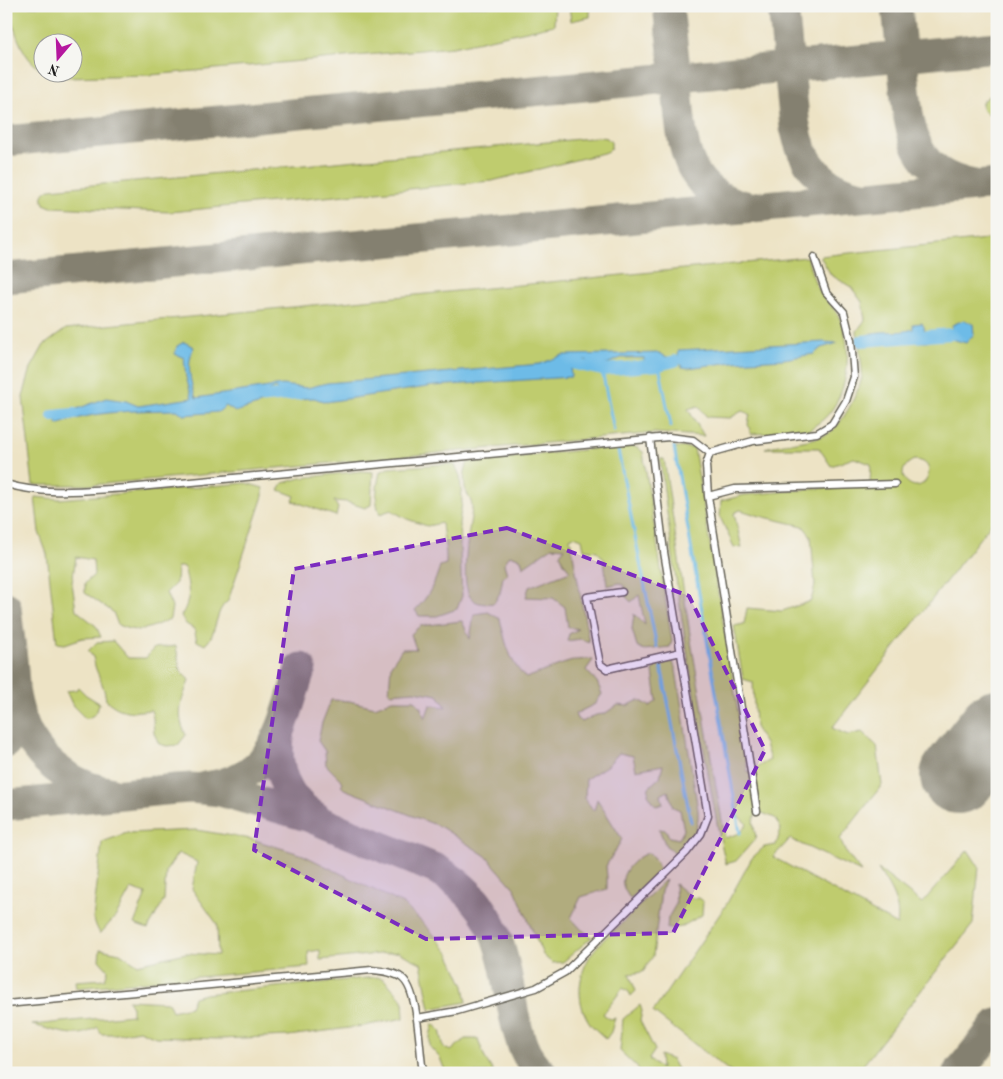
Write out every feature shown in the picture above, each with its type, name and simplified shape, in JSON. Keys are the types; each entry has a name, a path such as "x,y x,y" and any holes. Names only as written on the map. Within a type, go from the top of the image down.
{"lane":[{"path":"710,453 753,441 817,433 832,424 846,400 854,377 851,340 844,312 826,292 814,257"},
{"path":"6,484 52,492 128,488 669,436 693,440 710,453"},
{"path":"417,1018 457,1011 536,988 564,972 687,852 701,834 708,816 664,552 650,438"},
{"path":"710,453 706,464 708,496 757,811"},
{"path":"708,496 735,489 896,484"},
{"path":"622,592 588,597 600,664 607,669 681,652"},
{"path":"6,1004 372,970 388,972 403,978 413,995 422,1065 425,1073"}],"highlighted area":[{"path":"507,528 689,596 765,750 673,933 426,939 254,850 294,569"}],"green space":[{"path":"9,6 555,6 554,25 453,47 151,75 82,77 82,32 32,32 32,62 24,51 13,24"},
{"path":"569,6 590,6 590,17 571,21"},
{"path":"997,92 997,115 986,113 982,109 982,102"},
{"path":"601,137 607,138 611,142 611,148 607,152 492,181 170,212 51,207 44,204 43,199 44,193 50,189"},
{"path":"997,238 997,516 832,728 848,735 862,732 877,746 882,785 840,839 845,851 861,872 790,839 773,857 897,925 896,902 878,869 922,903 968,850 979,867 973,924 857,1073 732,1073 653,1012 726,905 752,858 764,847 776,845 781,829 775,818 757,811 753,822 756,838 736,861 726,864 713,803 690,671 660,459 664,459 691,641 725,838 740,833 747,824 737,815 674,447 694,448 748,772 770,760 765,744 755,727 753,682 743,679 734,626 744,624 747,608 782,611 811,601 815,585 811,536 803,526 740,510 734,513 742,548 734,547 720,517 721,501 744,495 870,484 871,464 854,458 831,466 819,448 765,448 819,437 832,431 846,414 862,377 857,331 865,320 862,302 851,287 831,275 820,256","holes":["914,460 922,462 927,466 929,471 928,477 925,482 914,486 907,482 903,473 905,467"]},
{"path":"807,257 817,287 836,311 843,326 847,357 846,373 836,403 828,415 808,430 787,433 751,434 748,424 750,414 742,411 730,418 707,417 698,406 688,409 704,436 655,433 92,485 33,485 23,397 31,368 44,345 66,329"},
{"path":"629,445 643,452 672,641 670,647 644,650 637,646 632,629 634,614 645,625 639,595 631,602 627,598 624,586 620,583 607,586 604,559 597,551 584,549 582,539 574,536 570,538 589,642 580,639 567,641 569,634 578,629 568,627 565,607 553,598 526,597 529,587 570,571 560,554 565,548 552,547 523,567 521,559 510,555 504,564 507,574 503,577 500,593 494,603 485,604 472,599 468,592 465,570 472,506 464,485 468,462"},
{"path":"455,465 460,476 462,503 459,523 462,596 457,609 437,616 419,616 415,610 430,590 440,566 446,564 442,523 427,526 407,519 391,510 380,514 377,499 378,482 380,472 388,468"},
{"path":"361,471 373,472 371,505 365,508 347,502 334,501 338,508 336,516 293,501 295,496 279,490 283,483 301,478"},
{"path":"246,483 263,488 263,496 228,601 220,610 212,635 205,645 197,641 194,629 186,624 181,616 188,598 184,567 177,567 176,583 166,593 172,607 170,619 144,629 132,630 118,625 113,612 85,593 85,583 94,575 93,560 76,557 72,583 76,610 96,626 101,637 82,638 65,644 57,643 47,554 39,532 35,497 59,499"},
{"path":"488,612 500,619 506,643 515,665 526,678 568,662 585,659 593,660 586,670 597,682 602,694 595,704 575,714 577,719 582,722 596,715 604,714 618,705 627,706 639,700 650,706 657,701 653,672 656,663 672,660 676,670 698,810 696,830 694,835 677,854 666,846 659,829 666,830 669,837 679,839 684,830 680,810 673,807 668,791 661,795 663,804 656,806 648,794 649,787 660,777 663,765 636,770 633,756 619,753 608,765 586,779 585,799 594,811 597,799 622,839 606,866 607,889 581,897 571,918 582,930 592,937 563,962 552,963 543,955 515,889 486,856 441,827 344,789 341,786 343,782 326,765 325,751 318,741 322,723 331,700 349,701 375,707 392,700 415,700 421,708 425,719 430,705 446,707 438,695 414,691 389,693 391,665 402,649 416,649 411,634 420,626 462,621 470,639 474,614"},
{"path":"113,641 128,658 146,658 154,648 176,646 180,670 189,680 180,714 186,735 178,745 167,746 159,744 154,733 151,710 122,710 106,700 93,658 88,651 97,642"},
{"path":"78,687 86,695 99,703 95,713 86,719 73,706 66,691 76,690"},
{"path":"196,830 251,839 303,855 403,904 429,929 449,953 464,986 467,1002 430,1009 421,963 398,952 320,960 320,950 308,952 309,967 76,988 75,981 105,979 108,970 99,960 100,949 120,953 137,964 186,953 218,955 217,924 192,889 197,862 178,853 166,871 164,900 148,929 134,924 146,894 131,889 116,916 100,934 93,919 102,842 127,833"},
{"path":"649,853 660,870 630,899 623,885 624,875 630,865 639,857"},
{"path":"666,879 661,891 653,956 643,972 629,974 636,991 631,996 623,988 603,1014 610,1019 615,1018 611,1032 606,1039 592,1026 583,1009 580,990 583,971 592,953 606,937"},
{"path":"675,884 692,898 699,898 703,901 702,915 681,927 667,929 668,918 676,904"},
{"path":"377,977 384,979 403,1000 404,1018 364,1026 288,1036 220,1039 156,1037 139,1030 116,1034 101,1034 98,1027 88,1032 74,1034 32,1025 132,1015 132,1007 128,1000 168,1002 172,1011 190,1007 194,997 205,994"},
{"path":"640,1005 642,1011 640,1021 655,1050 649,1059 661,1069 660,1055 672,1060 679,1073 643,1073 620,1051 623,1019"},
{"path":"433,1024 440,1030 444,1048 451,1051 465,1039 478,1039 485,1058 494,1073 446,1073 440,1058 430,1047"}],"water":[{"path":"964,320 973,324 974,334 966,343 944,337 926,342 908,341 903,338 891,337 866,341 865,336 877,332 907,331 913,329 913,324 922,323 928,339 951,334 952,325"},
{"path":"184,342 194,347 190,359 190,372 196,398 282,385 307,388 327,383 540,364 563,355 660,353 666,357 673,358 678,357 679,350 823,342 838,343 821,348 814,354 784,359 733,362 688,368 682,367 679,361 650,365 644,362 644,358 621,358 604,365 602,370 586,360 570,363 571,377 434,386 326,402 314,398 284,400 283,396 275,388 263,395 261,404 235,412 226,406 218,412 184,415 177,410 116,412 86,416 57,425 58,416 106,398 126,401 138,406 192,398 186,377 184,358 175,354 177,346"}],"waterway":[{"path":"861,341 952,334"},
{"path":"554,365 570,363 602,370 659,365 675,361"},
{"path":"659,365 671,426"},
{"path":"602,370 614,431"},
{"path":"246,399 299,394"},
{"path":"53,416 74,414"},
{"path":"674,447 740,833"},
{"path":"618,450 657,648"},
{"path":"661,666 691,822"}],"taxiway":[{"path":"668,6 681,127 690,163 698,178 711,190 728,200 750,207"},
{"path":"783,6 795,128"},
{"path":"897,6 908,116 918,148 927,161 938,171 954,179 975,185"},
{"path":"6,141 997,47"},
{"path":"795,125 803,152 816,172 825,181 836,187 849,193 863,196"},
{"path":"6,278 997,184"},
{"path":"6,607 14,675 13,710 11,727 6,743"},
{"path":"205,787 229,782 248,773 262,761 281,729 301,668"},
{"path":"14,689 22,722 31,740 46,759 65,775 76,781 98,790 110,792"},
{"path":"280,731 279,757 280,769 284,780 296,800 316,817"},
{"path":"997,740 997,757"},
{"path":"6,805 191,788 220,791 307,816 436,869 457,883 473,898 485,914 494,931 506,970 520,1039 531,1061 542,1073"},
{"path":"958,1073 997,1024"}],"runway":[{"path":"958,776 997,727"}]}
